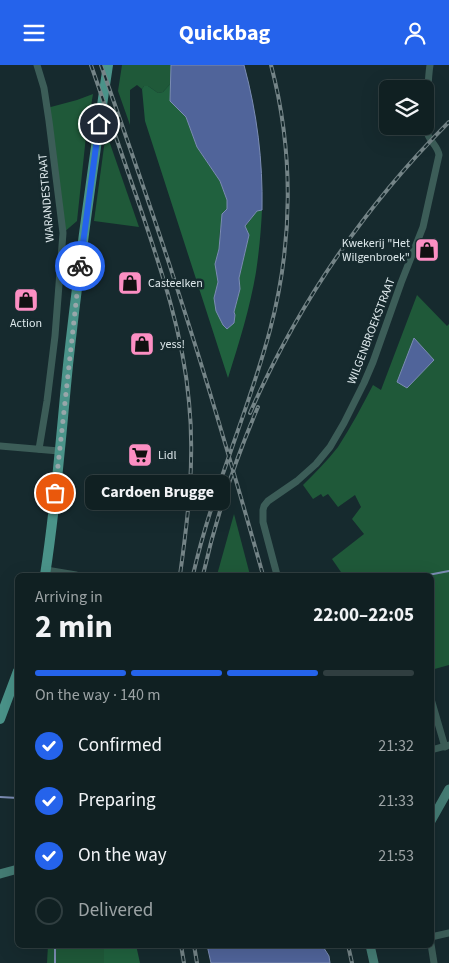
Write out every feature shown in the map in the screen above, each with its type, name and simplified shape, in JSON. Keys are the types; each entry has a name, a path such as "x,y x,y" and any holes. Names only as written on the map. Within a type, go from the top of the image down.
{"main road":[{"path":"46,572 77,289 108,65"},
{"path":"0,719 15,679"},
{"path":"434,816 449,791"},
{"path":"0,872 14,870"},
{"path":"371,948 374,963"}],"street":[{"name":"WARANDESTRAAT","path":"37,65 44,87 62,233 55,336 39,449"},
{"name":"WILGENBROEKSTRAAT","path":"276,573 263,522 264,506 316,464 337,436 373,362 423,227 439,155 438,150 427,133 426,124 430,65"},
{"path":"0,446 60,451"},
{"path":"434,708 447,746 434,749"},
{"path":"434,936 449,933"},
{"path":"432,948 434,963"}],"green space":[{"path":"122,65 171,65 171,83 163,92 158,93 148,86 144,86 142,89 137,85 130,90 130,125 118,91"},
{"path":"171,83 170,101 186,117 197,147 220,181 227,200 227,209 220,229 219,249 215,264 218,282 214,298 234,323 234,312 240,289 239,278 249,235 245,227 257,211 262,210 254,285 228,378 145,121 142,89 144,86 148,86 158,93 163,92"},
{"path":"93,94 86,136 77,221 63,233 47,108"},
{"path":"106,132 139,227 94,221"},
{"path":"417,295 447,326 449,324 449,665 434,669 434,573 342,573 332,559 364,534 352,519 361,507 355,495 338,507 328,494 323,497 321,494 313,499 303,485 338,447 373,385 381,390"},
{"path":"234,514 249,573 218,573"},
{"path":"48,948 104,948 104,963 47,963"},
{"path":"104,948 137,948 140,963 104,963"}],"water":[{"path":"171,65 244,65 252,101 260,155 262,210 257,211 245,226 249,235 239,278 240,289 234,312 234,323 227,329 216,311 214,298 218,282 215,264 219,249 222,214 227,209 227,200 220,181 197,147 186,117 170,101"},
{"path":"414,338 434,360 407,388 397,382"},
{"path":"208,948 324,948 329,956 330,963 211,963"}],"waterway":[{"path":"434,574 449,571"},
{"path":"0,797 15,798"},
{"path":"55,948 55,963"}],"railway":[{"path":"91,65 155,253 170,301 182,351 191,424 191,467 180,573"},
{"path":"101,65 188,324 222,431 262,573"},
{"path":"194,573 210,513 261,361 278,297 283,264 288,197 284,131 271,65"},
{"path":"250,413 290,333 336,258 389,188 449,122"},
{"path":"204,573 227,489 258,407"},
{"path":"182,948 184,963"},
{"path":"194,948 197,963"},
{"path":"349,948 352,963"}],"way so far":[{"path":"55,493 80,266"}],"place":[{"name":"Kwekerij \"Het Wilgenbroek\"","path":"427,250"},
{"name":"Casteelken","path":"130,283"},
{"name":"Action","path":"26,300"},
{"name":"yess!","path":"142,344"},
{"name":"Lidl","path":"140,455"},
{"name":"Cardoen Brugge","path":"55,493"}],"route":[{"path":"80,266 99,124"}]}
